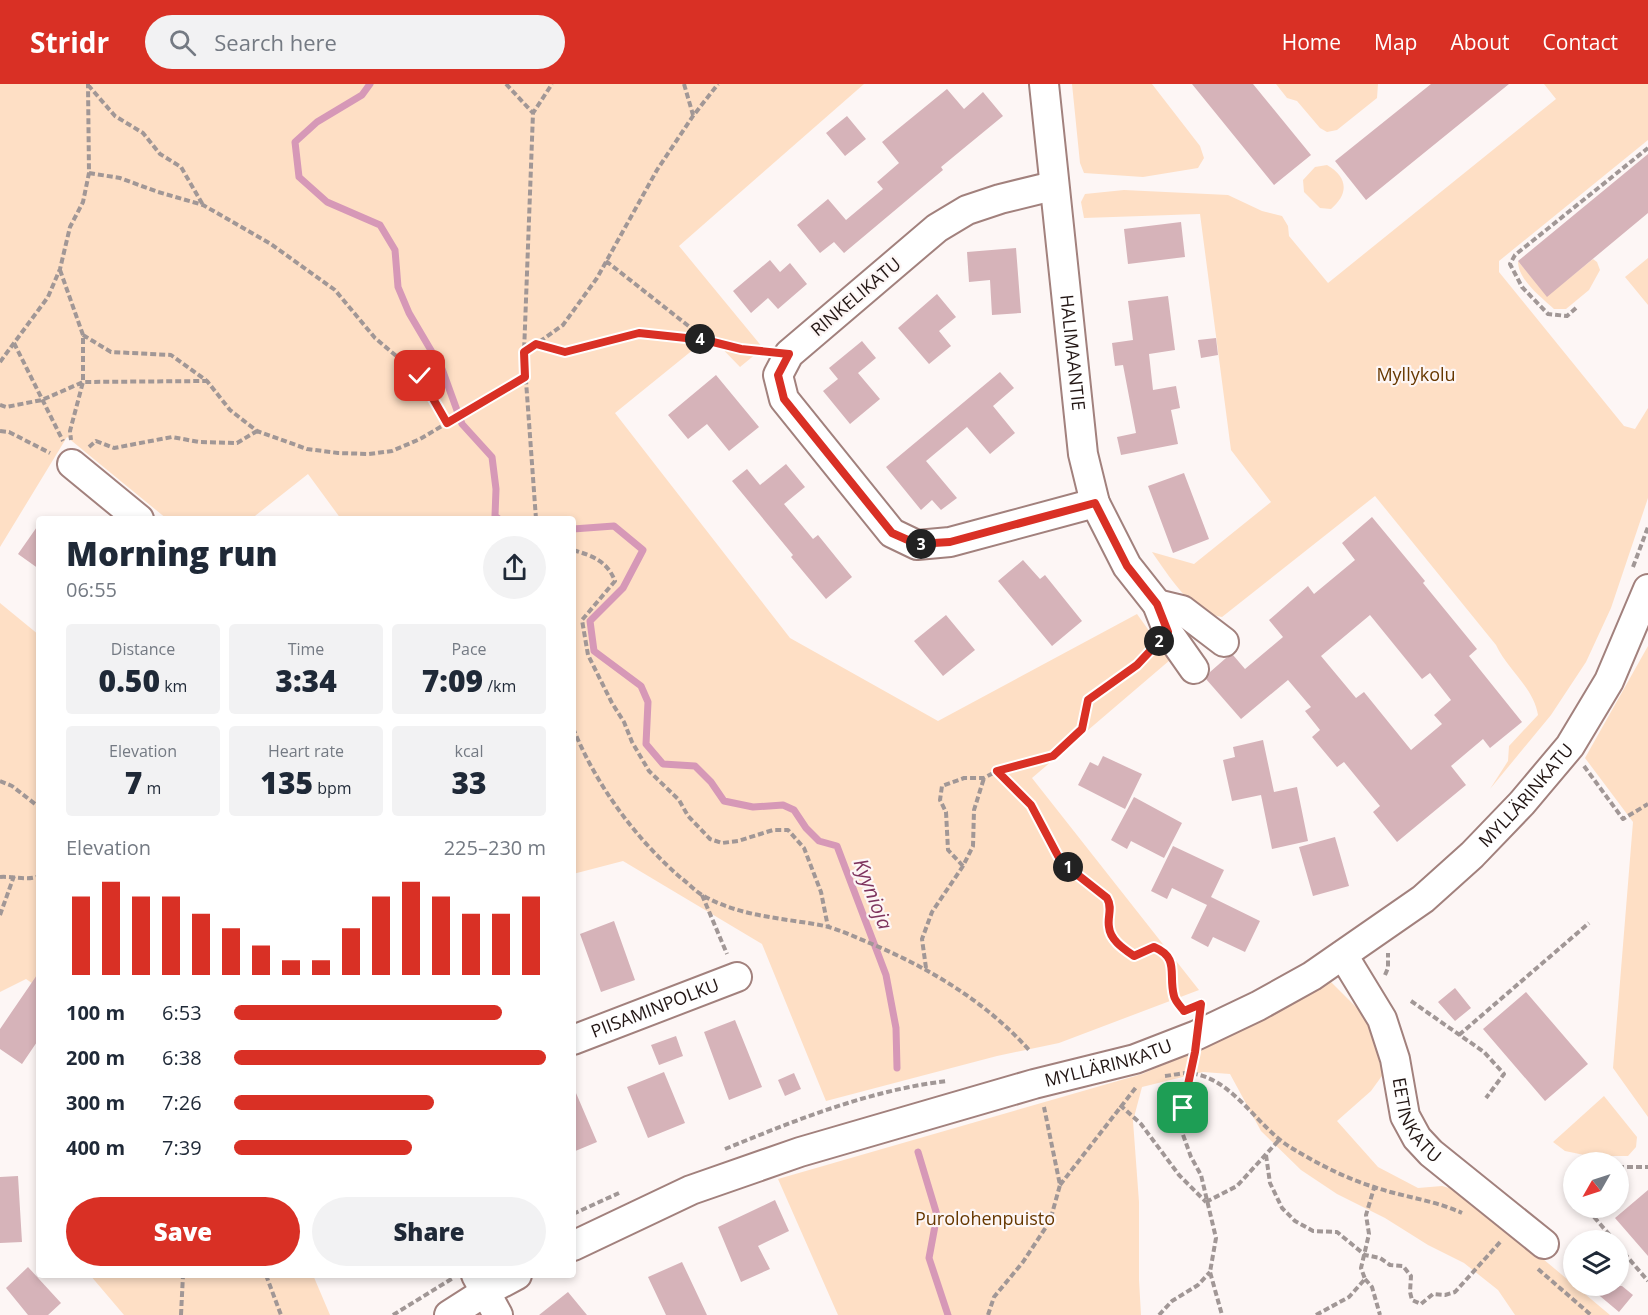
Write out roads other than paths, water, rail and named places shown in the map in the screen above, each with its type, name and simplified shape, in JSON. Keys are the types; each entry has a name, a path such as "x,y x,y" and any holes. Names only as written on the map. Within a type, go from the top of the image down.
{"street":[{"name":"HALIMAANTIE","path":"1044,84 1083,454 1095,503 1127,566 1157,604 1168,632 1194,669"},
{"name":"RINKELIKATU","path":"1053,186 967,210 937,228 789,354 778,375 784,399 892,533 917,544 950,542 1095,503"},
{"path":"72,464 135,516"},
{"name":"MYLLÄRINKATU","path":"576,1245 691,1190 800,1152 1034,1084 1135,1059 1191,1018 1258,1006 1312,976 1423,899 1472,855 1522,803 1570,746 1609,681 1641,578"},
{"path":"1157,604 1182,610 1224,642"},
{"name":"EETINKATU","path":"1342,955 1382,1019 1395,1059 1405,1116 1417,1138 1539,1255"},
{"name":"PIISAMINPOLKU","path":"576,1039 737,977"},
{"path":"449,1315 512,1278"}],"waterway":[{"name":"Kyynioja","path":"370,84 362,95 317,122 295,142 299,177 327,202 380,225 395,250 398,287 409,313 442,369 462,424 492,457 496,489 495,516"},
{"name":"Kyynioja","path":"576,529 614,526 643,550 623,588 590,621 594,651 641,686 648,702 646,744 663,764 695,766 711,782 724,801 753,807 783,805 794,810 806,828 819,841 837,846 886,975 896,1028 897,1068"},
{"name":"Kyynioja","path":"918,1152 937,1215 929,1258 948,1315"}],"park label":[{"name":"Myllykolu","path":"1416,375"},
{"name":"Purolohenpuisto","path":"985,1219"}]}
